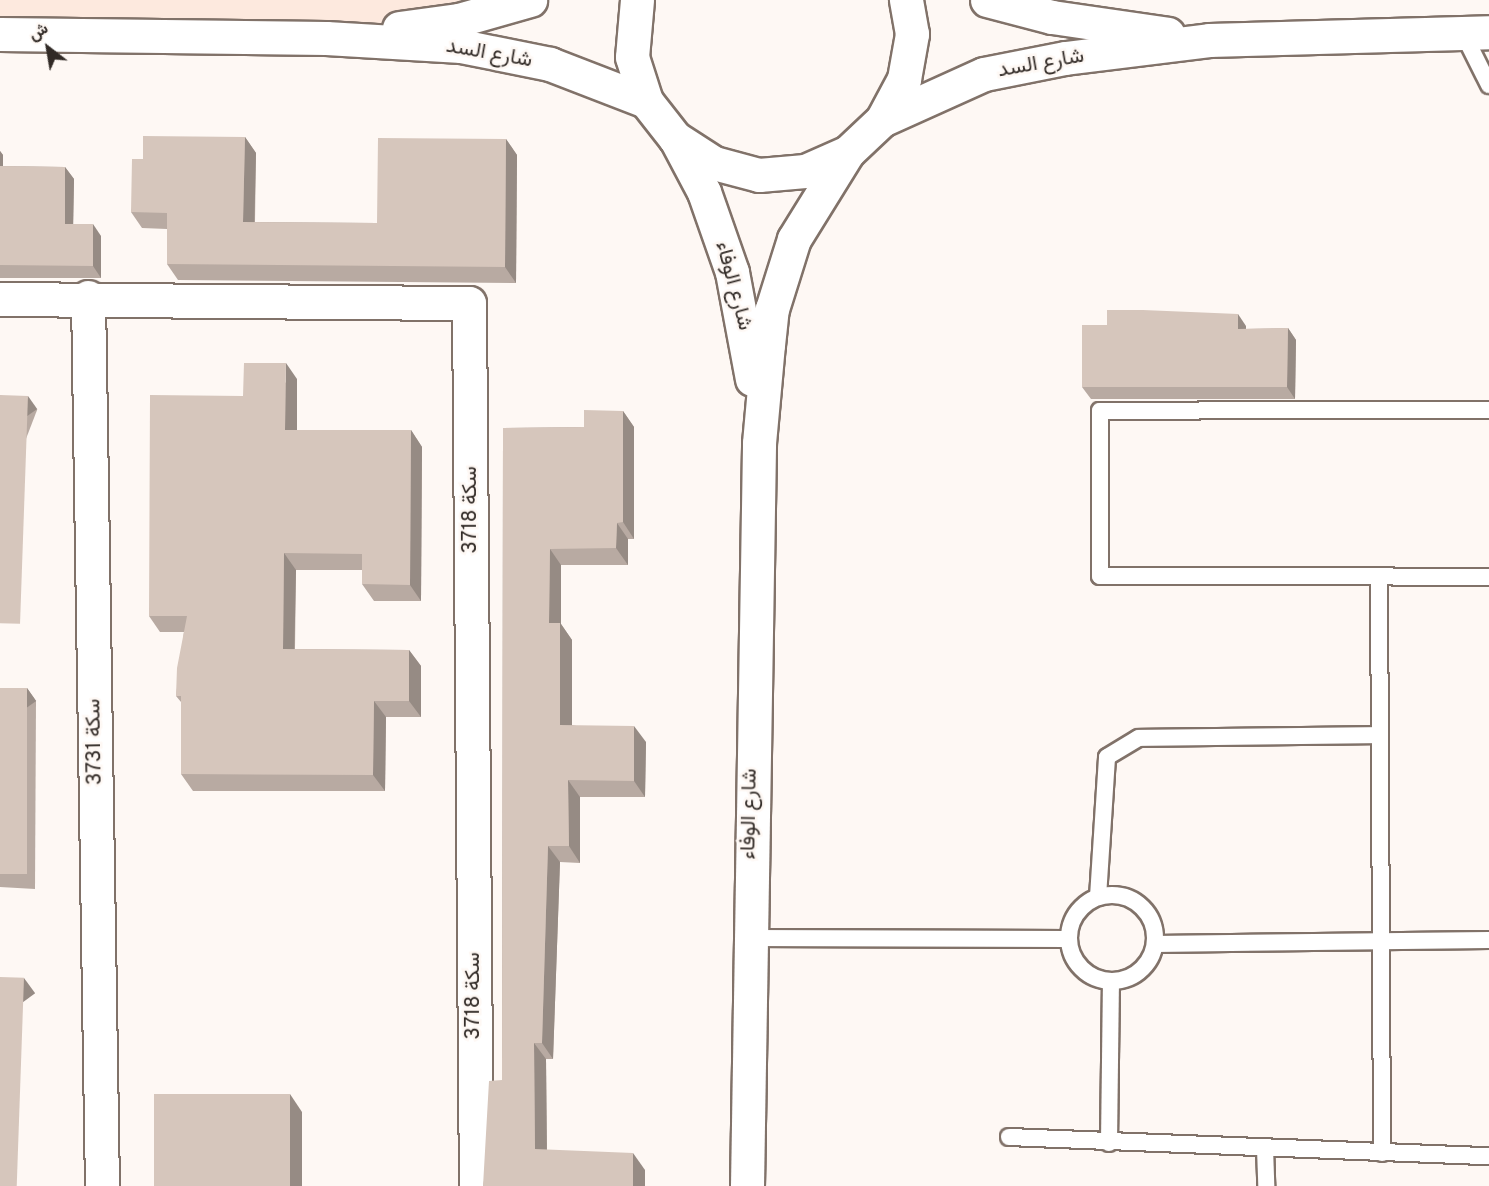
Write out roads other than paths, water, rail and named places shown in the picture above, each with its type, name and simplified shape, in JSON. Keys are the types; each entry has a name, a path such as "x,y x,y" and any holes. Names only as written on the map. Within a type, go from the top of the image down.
{"street":[{"name":"شارع السد","path":"326,38 459,20 530,0"},
{"path":"637,0 632,57 646,101 675,138 714,163 759,175 805,171 848,152 882,120 904,79 912,34 906,0"},
{"name":"شارع السد","path":"987,0 1052,17 1209,40"},
{"name":"شارع السد","path":"0,34 326,38 461,46 550,64 646,101"},
{"name":"شارع السد","path":"882,120 984,74 1209,40 1476,34"},
{"name":"شارع الوفاء","path":"675,138 704,192 743,311 759,443"},
{"name":"شارع الوفاء","path":"747,1186 747,938 759,443 772,309 782,275 810,208 848,152"},
{"name":"سكة 3718","path":"0,299 88,297 469,303 476,1186"},
{"name":"سكة 3731","path":"88,297 102,1186"}],"lane":[{"path":"1476,34 1489,85"},
{"path":"1489,410 1100,411 1100,576 1489,577"},
{"path":"1379,577 1378,940 1382,1153"},
{"path":"1098,897 1132,899 1146,911 1155,944 1139,970 1111,982 1089,976 1074,960 1068,939 1071,921 1098,897 1107,758 1139,738 1378,735"},
{"path":"747,938 1068,939"},
{"path":"1155,944 1489,940"},
{"path":"1108,1143 1111,982"},
{"path":"1009,1137 1108,1143 1489,1156"},
{"path":"1265,1148 1266,1186"}]}
